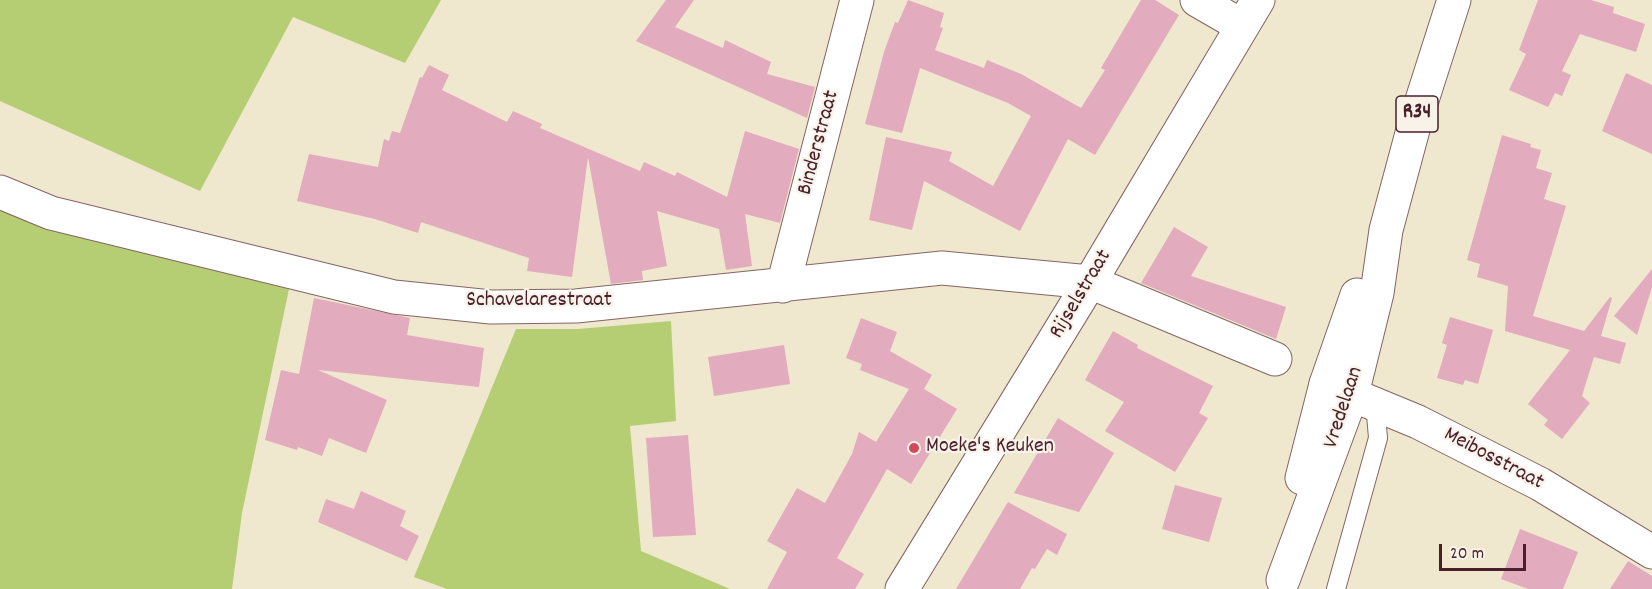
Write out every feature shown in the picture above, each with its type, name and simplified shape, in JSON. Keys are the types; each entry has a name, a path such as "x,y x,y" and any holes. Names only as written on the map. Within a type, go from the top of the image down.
{"street":[{"name":"Binderstraat","path":"783,286 857,0"},
{"path":"1197,0 1250,13"},
{"name":"Vredelaan","path":"1281,584 1351,394 1377,293 1386,230 1415,122 1454,0"},
{"name":"Rijselstraat","path":"902,589 1090,282 1250,13"},
{"name":"Schavelarestraat","path":"0,192 51,213 394,297 491,307 576,306 942,268 1090,282"},
{"path":"1090,282 1275,359"},
{"name":"Meibosstraat","path":"1351,394 1418,422 1540,484 1652,552"}],"lane":[{"path":"1336,589 1378,438 1351,394"}],"green space":[{"path":"0,0 441,0 405,63 293,17 200,191 0,101"},
{"path":"0,211 108,244 289,289 242,513 232,589 0,589"},
{"path":"671,321 676,421 630,426 641,551 730,589 447,589 414,577 516,329 578,329"}],"building":[{"path":"666,0 694,0 675,27 723,48 725,40 771,62 767,74 815,87 807,118 636,41"},
{"path":"908,0 944,13 940,27 943,28 935,50 984,68 987,60 1021,74 1081,108 1105,70 1101,68 1141,0 1155,0 1179,15 1095,155 1068,139 1020,231 924,181 912,230 869,220 886,137 952,152 949,161 993,186 1031,116 1008,103 920,68 902,133 865,124 884,52 895,22 898,23"},
{"path":"1538,0 1591,0 1614,7 1613,13 1645,24 1636,52 1580,34 1562,71 1571,75 1562,96 1555,93 1548,107 1509,90 1526,54 1519,50"},
{"path":"429,65 449,75 442,90 507,122 513,111 542,124 540,128 640,171 644,162 675,176 677,172 727,197 745,131 799,149 780,223 745,214 752,266 726,270 719,229 657,211 667,266 642,271 643,280 611,284 588,157 572,277 527,271 529,258 421,222 418,233 375,219 297,201 309,154 378,167 384,139 389,141 392,131 400,133 420,77 422,78"},
{"path":"1626,73 1652,85 1652,154 1602,131"},
{"path":"1502,135 1531,144 1530,147 1541,150 1536,168 1552,173 1544,199 1566,206 1533,316 1584,331 1610,297 1612,298 1601,336 1626,343 1620,364 1594,357 1582,396 1590,403 1562,439 1544,425 1548,420 1528,404 1570,350 1505,331 1508,286 1477,277 1480,264 1467,260"},
{"path":"1174,227 1208,247 1191,276 1286,307 1276,339 1141,283"},
{"path":"1652,269 1652,287 1637,335 1614,316"},
{"path":"314,298 410,318 407,335 484,348 479,387 318,370 387,400 366,453 329,438 322,456 298,447 297,450 265,440 281,370 299,374"},
{"path":"1450,317 1493,330 1478,384 1465,380 1463,385 1437,378 1447,345 1442,343"},
{"path":"861,318 897,332 890,351 932,375 924,389 957,409 911,484 887,469 837,558 864,574 855,589 767,589 787,552 767,541 797,488 825,503 852,454 859,432 876,442 909,389 860,370 862,364 846,358"},
{"path":"1113,331 1138,345 1137,348 1213,386 1199,413 1208,418 1175,472 1105,431 1124,402 1085,380"},
{"path":"784,345 790,384 714,396 708,357"},
{"path":"1058,418 1114,453 1079,512 1014,493"},
{"path":"688,435 696,535 653,537 646,438"},
{"path":"1175,485 1222,498 1209,542 1162,529"},
{"path":"361,491 406,511 400,526 419,536 407,561 318,522 326,499 354,509"},
{"path":"1008,502 1067,534 1057,555 1047,549 1035,569 1032,568 1020,589 956,589"},
{"path":"1520,529 1578,552 1563,589 1528,589 1501,579"},
{"path":"1628,561 1652,576 1652,589 1610,589"}],"place":[{"name":"Moeke's Keuken","path":"914,448"}]}
